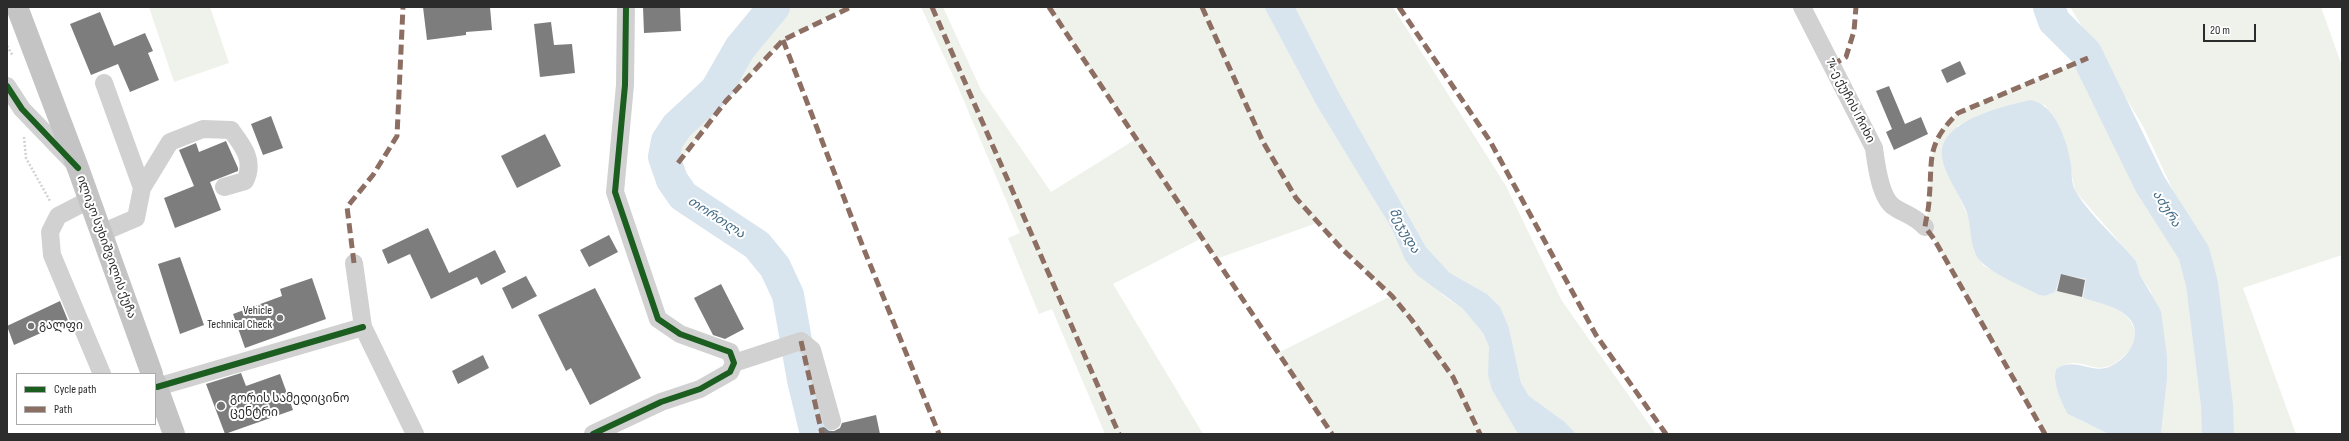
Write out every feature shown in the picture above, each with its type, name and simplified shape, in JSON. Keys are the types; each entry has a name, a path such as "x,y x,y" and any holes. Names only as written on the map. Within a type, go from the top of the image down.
{"main road":[{"name":"ილიკო სუხიშვილის ქუჩა","path":"17,7 78,168 150,373"},
{"name":"ილიკო სუხიშვილის ქუჩა","path":"156,389 174,434"}],"street":[{"path":"626,7 625,85 615,192 658,319 680,334 732,358 795,342 812,350 832,421"},
{"name":"74-ე ქუჩის I ჩიხი","path":"1802,7 1874,148 1876,170 1886,198 1892,206 1916,217 1925,227"},
{"path":"104,83 142,188"},
{"path":"7,86 22,109 78,168"},
{"path":"101,233 136,218 142,188 170,142 203,129 231,130 247,152 250,172 245,181 224,187"},
{"path":"89,200 58,216 50,232 52,255 102,373"},
{"path":"354,262 364,327 415,434"},
{"path":"156,389 364,327"},
{"path":"593,434 662,402 700,389 730,372 732,358"}],"shaded area":[{"path":"149,7 210,7 229,63 174,82"},
{"path":"774,7 851,7 783,40 726,101 678,163 688,184 702,198 752,231 788,266 829,434 816,434 803,380 788,295 775,267 757,245 683,196 672,180 664,157 667,141 677,126 716,90 740,47"},
{"path":"921,7 943,7 981,90 1051,192 1136,139 1049,7 1264,7 1317,106 1392,229 1405,260 1444,296 1463,309 1483,333 1489,347 1492,390 1510,420 1521,434 1332,434 1278,353 1391,296 1317,223 1216,259 1202,238 1113,284 1203,434 1105,434 1052,309 1039,314 1008,238 1020,233 955,80"},
{"path":"1295,7 1393,7 1506,186 1562,301 1656,434 1576,434 1565,422 1529,396 1521,383 1509,328 1487,294 1450,273 1426,247 1338,91"},
{"path":"2070,7 2321,7 2342,66 2342,255 2243,288 2296,434 2219,434 2217,417 2218,434 2161,434 2167,380 2151,292 2140,275 2136,261 2075,191 2064,137 2045,105 2018,103 1987,112 1957,126 1956,190 1970,221 1974,252 1984,266 2039,295 2045,296 2055,292 2061,274 2086,279 2083,298 2115,308 2128,318 2135,333 2134,343 2128,352 2116,363 2102,368 2071,363 2056,369 2055,383 2064,405 2080,420 2109,434 2045,434 1934,239 1925,227 1929,203 1930,170 1934,145 1938,134 1945,124 1970,106 2088,58 2150,184 2194,253 2202,284 2217,402 2211,296 2206,261 2143,126"}],"water":[{"name":"მეჯუდა","path":"1264,7 1295,7 1338,91 1426,247 1450,273 1487,294 1500,307 1509,328 1521,383 1529,396 1565,422 1576,434 1521,434 1517,432 1492,390 1488,375 1489,347 1483,333 1463,309 1417,275 1405,260 1392,229 1317,106"},
{"path":"2030,100 2047,108 2059,125 2067,146 2074,189 2089,210 2136,261 2140,275 2161,311 2167,356 2167,380 2161,434 2109,434 2068,414 2056,386 2056,369 2063,365 2077,364 2102,369 2117,363 2124,357 2133,343 2135,335 2134,327 2123,313 2114,308 2083,298 2086,279 2061,274 2055,292 2045,296 2039,295 1994,271 1985,265 1975,253 1967,212 1946,171 1942,157 1942,150 1946,139 1954,130 1965,122 1992,110"}],"building":[{"path":"423,7 490,7 492,30 466,32 466,35 427,40"},
{"path":"643,7 680,7 681,31 644,33"},
{"path":"100,12 114,46 145,33 153,51 148,53 159,80 130,92 118,64 91,75 70,24"},
{"path":"551,22 554,45 572,44 575,73 540,77 534,24"},
{"path":"1960,61 1966,74 1947,83 1941,70"},
{"path":"1889,86 1905,124 1921,117 1928,134 1894,150 1886,132 1892,129 1876,91"},
{"path":"271,116 283,148 263,155 251,124"},
{"path":"545,134 561,166 517,188 501,156"},
{"path":"226,141 238,171 210,182 221,210 175,228 164,198 194,186 179,150 196,143 199,152"},
{"path":"428,228 449,273 495,250 506,272 481,285 477,277 431,299 410,254 388,264 382,250"},
{"path":"609,235 618,252 589,267 580,250"},
{"path":"180,257 204,325 180,334 158,264"},
{"path":"2061,274 2085,280 2082,297 2057,291"},
{"path":"526,276 537,296 512,309 502,288"},
{"path":"312,278 326,319 245,348 233,314 282,296 280,289"},
{"path":"721,284 744,329 725,339 713,335 694,298"},
{"path":"595,288 641,378 590,405 571,368 566,371 538,315"},
{"name":"გალფი","path":"60,301 69,323 68,321 14,345 7,326"},
{"path":"483,355 489,368 458,384 452,371"},
{"path":"241,373 246,386 280,374 293,410 225,434 206,384"},
{"path":"876,415 880,434 820,434 819,428 824,427 829,431 834,431 840,428 842,423"}],"waterway":[{"name":"თორთლა","path":"774,7 740,48 716,90 677,126 667,141 664,157 672,180 683,196 757,245 775,267 788,295 803,380 816,434"},
{"name":"აძურა","path":"2049,7 2054,21 2086,53 2150,184 2194,253 2202,284 2217,405 2218,434"}],"marked path":[{"path":"354,263 347,207 373,175 397,136 403,7"},
{"path":"678,163 726,101 783,40 851,7"},
{"path":"932,7 1119,434"},
{"path":"1049,7 1332,434"},
{"path":"1202,7 1263,142 1296,198 1342,249 1392,296 1411,319 1453,377 1480,434"},
{"path":"1399,7 1490,141 1596,335 1666,434"},
{"path":"1832,65 1846,57 1854,31 1856,7"},
{"path":"783,40 863,247 939,434"},
{"path":"2045,434 1934,239 1925,227 1929,203 1931,163 1935,144 1940,134 1958,113 2088,58"},
{"path":"801,341 822,434"}],"cycle path":[{"path":"593,434 661,402 700,389 730,372 734,363 730,352 680,334 658,319 615,192 625,85 626,7"},
{"path":"7,86 22,109 78,168"},
{"path":"157,387 363,327"}],"place":[{"name":"Vehicle Technical Check","path":"280,318"},
{"name":"გალფი","path":"31,326"},
{"name":"გორის სამედიცინო ცენტრი","path":"221,406"}]}
